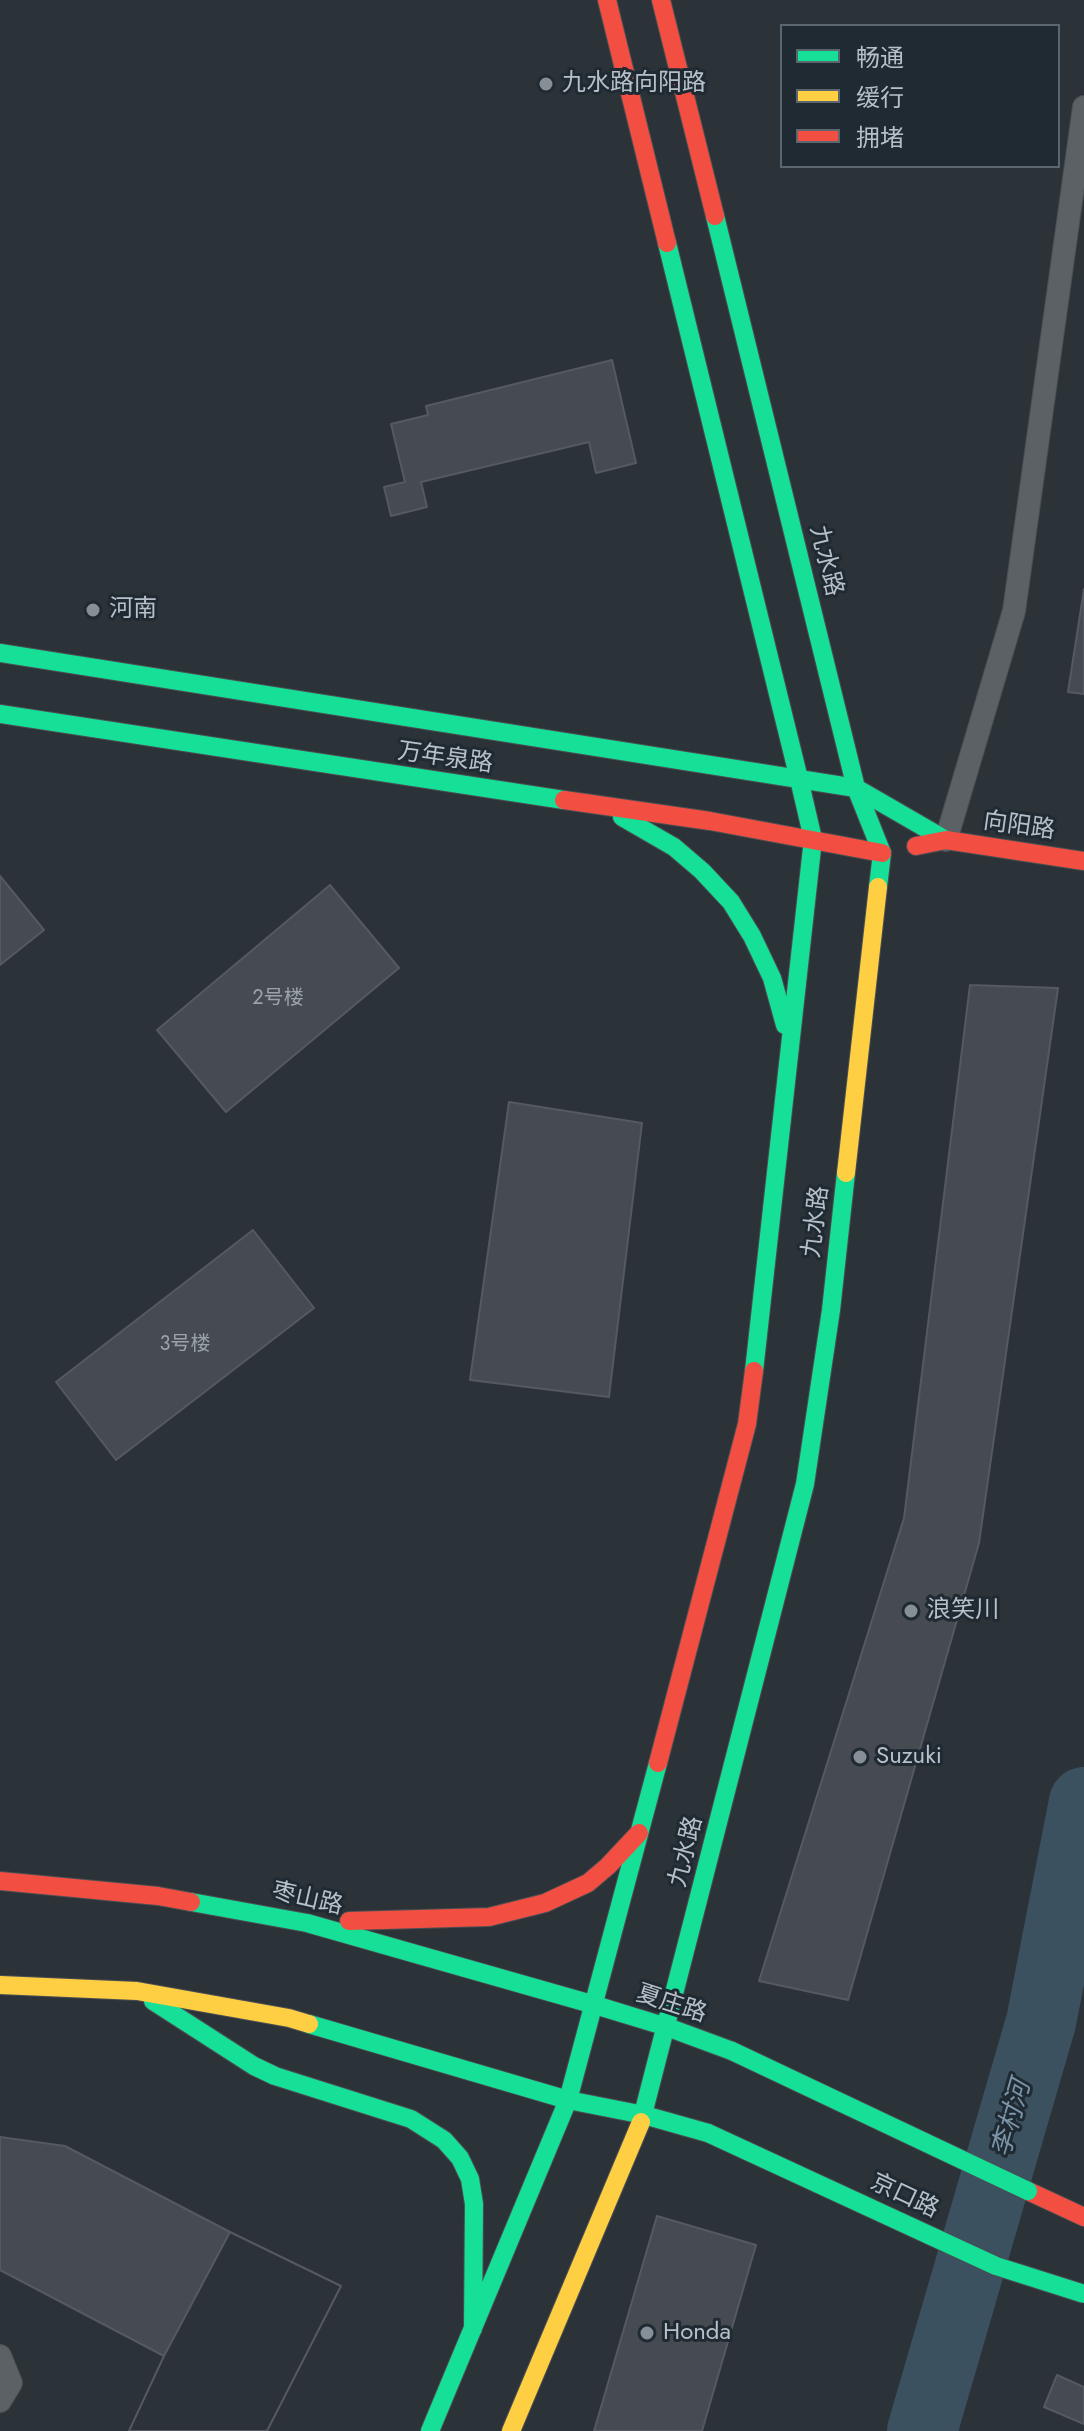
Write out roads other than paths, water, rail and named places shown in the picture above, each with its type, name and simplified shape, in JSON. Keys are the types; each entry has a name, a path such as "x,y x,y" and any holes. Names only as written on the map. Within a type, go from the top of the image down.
{"main road":[{"name":"九水路","path":"430,2431 568,2100 747,1424 813,839 607,0"},
{"name":"九水路","path":"511,2431 644,2115 805,1484 831,1310 882,853 856,788 661,0"},
{"name":"万年泉路","path":"0,653 856,788"},
{"name":"万年泉路","path":"0,714 710,821 882,853"},
{"name":"向阳路","path":"856,788 946,840"},
{"path":"603,805 674,847 731,902 772,978 791,1044"},
{"name":"向阳路","path":"882,853 946,840 1084,861"},
{"path":"307,1923 489,1917 545,1903 588,1883 639,1833"},
{"name":"枣山路","path":"0,1881 158,1896 307,1923 595,2005"},
{"path":"0,1985 137,1991 289,2018 568,2100 644,2115"},
{"path":"137,1991 254,2066 275,2076 411,2119 444,2140 460,2158 470,2179 474,2204 472,2330"},
{"name":"夏庄路","path":"595,2005 732,2051 1084,2217"},
{"name":"京口路","path":"644,2115 708,2133 996,2266 1084,2294"}],"lane":[{"path":"946,840 1014,611 1084,107"},
{"path":"0,2356 11,2383 0,2401"}],"waterway":[{"name":"李村河","path":"922,2431 1041,2022 1084,1802"}],"place":[{"name":"九水路向阳路","path":"546,84"},
{"name":"河南","path":"93,610"},
{"name":"浪笑川","path":"911,1611"},
{"name":"Suzuki","path":"860,1757"},
{"name":"Honda","path":"647,2333"}]}
